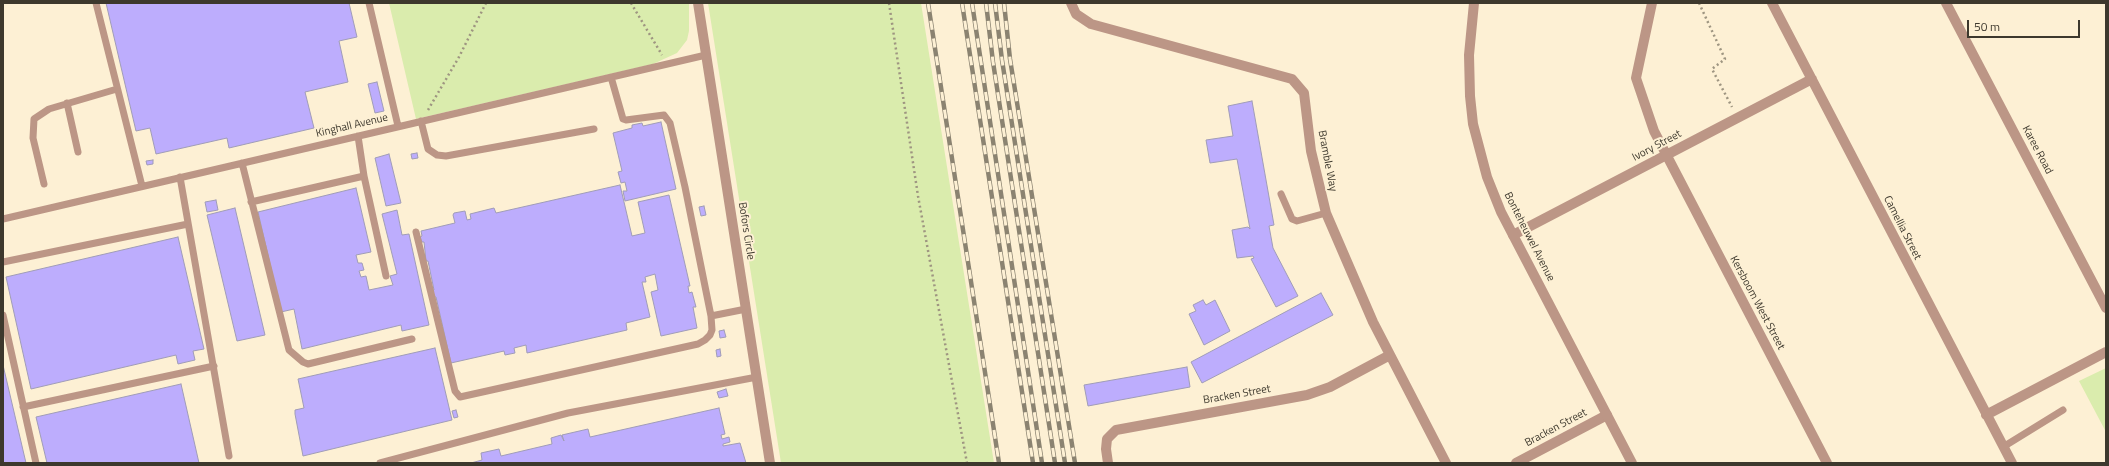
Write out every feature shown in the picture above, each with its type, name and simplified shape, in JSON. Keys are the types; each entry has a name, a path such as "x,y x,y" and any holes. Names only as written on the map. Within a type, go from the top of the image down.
{"street":[{"name":"Bofors Circle","path":"698,3 770,463"},
{"name":"Bramble Way","path":"1071,3 1076,14 1091,24 1292,79 1304,93 1311,151 1326,213 1372,322 1446,463"},
{"name":"Bonteheuwel Avenue","path":"1474,3 1469,55 1469,90 1473,124 1487,177 1513,235 1632,463"},
{"name":"Kersboom West Street","path":"1652,3 1636,78 1654,131 1827,463"},
{"name":"Camellia Street","path":"1772,3 2012,463"},
{"name":"Karee Road","path":"1946,3 2106,308"},
{"name":"Ivory Street","path":"1513,235 1812,79"},
{"path":"1986,415 2106,352"},
{"name":"Bracken Street","path":"1108,463 1106,448 1107,439 1116,430 1307,395 1323,390 1390,355"},
{"name":"Bracken Street","path":"1516,463 1607,415"}],"lane":[{"path":"96,3 142,186"},
{"path":"369,3 398,126"},
{"name":"Kinghall Avenue","path":"3,219 706,55"},
{"path":"416,232 455,391 460,397 698,344 710,335 712,330 711,316 685,187 670,123 664,115 626,120 623,119 611,77"},
{"path":"44,184 33,138 34,119 49,109 117,89"},
{"path":"67,103 78,152"},
{"path":"422,121 428,149 437,155 446,156 594,129"},
{"path":"358,136 364,176 386,276"},
{"path":"242,163 284,339 289,350 308,364 412,339"},
{"path":"251,202 364,176"},
{"path":"180,177 229,456"},
{"path":"1281,194 1292,219 1297,221 1326,213"},
{"path":"3,262 188,224"},
{"path":"711,316 746,309"},
{"path":"3,315 36,463"},
{"path":"23,407 214,366"},
{"path":"380,463 568,413 757,377"},
{"path":"2003,447 2063,410"}],"path":[{"path":"422,121 459,57 486,3"},
{"path":"631,3 668,64"},
{"path":"889,3 918,196 967,463"},
{"path":"1699,3 1725,59 1712,69 1737,117"}],"green space":[{"path":"389,3 689,3 689,31 687,40 677,53 653,64 416,119"},
{"path":"708,3 921,3 994,463 781,463"},
{"path":"2106,368 2106,432 2079,381"}],"building":[{"path":"106,3 349,3 357,37 339,41 348,82 305,92 314,128 229,148 227,138 156,154 150,128 136,131"},
{"path":"377,82 384,111 375,113 368,84"},
{"path":"1252,101 1274,225 1269,226 1273,248 1298,296 1276,307 1251,259 1254,258 1253,256 1237,258 1232,230 1248,227 1250,229 1237,159 1210,163 1206,140 1233,136 1228,106"},
{"path":"661,122 676,189 625,201 623,191 627,191 625,182 621,183 618,172 622,171 613,133 632,128 632,125 642,123 643,126"},
{"path":"417,153 418,158 412,159 411,154"},
{"path":"389,154 401,203 386,206 375,158"},
{"path":"153,160 153,164 147,165 146,161"},
{"path":"620,185 632,236 645,233 638,202 669,195 690,286 688,286 689,293 692,292 696,307 693,307 697,328 661,336 651,292 658,290 655,274 645,277 646,282 642,282 650,317 626,323 627,330 527,353 526,345 514,348 515,353 505,355 504,351 451,363 436,297 432,297 430,291 434,290 428,261 426,261 424,242 422,242 420,237 422,236 421,231 455,223 454,213 465,211 467,220 471,219 470,214 494,208 496,213"},
{"path":"356,188 371,252 356,255 358,263 362,263 364,270 359,271 361,277 366,276 369,290 393,285 390,276 397,274 382,214 397,210 402,235 409,234 429,325 402,331 401,325 302,349 294,309 281,312 258,212"},
{"path":"216,200 218,210 207,212 205,202"},
{"path":"704,206 706,215 701,216 699,207"},
{"path":"235,208 265,335 237,341 207,215"},
{"path":"178,237 204,349 193,351 195,360 178,364 176,355 31,389 6,277"},
{"path":"1321,293 1333,315 1202,383 1191,362"},
{"path":"1203,300 1206,305 1215,300 1230,331 1204,345 1189,314 1196,311 1193,305"},
{"path":"724,330 726,337 720,338 719,331"},
{"path":"435,348 452,420 303,456 295,414 295,410 304,408 298,379"},
{"path":"720,349 721,356 717,357 716,350"},
{"path":"3,365 26,463 3,463"},
{"path":"1187,367 1190,387 1088,406 1084,385"},
{"path":"181,384 199,463 47,463 36,417"},
{"path":"726,389 728,396 719,398 717,392"},
{"path":"719,408 725,434 721,435 722,439 729,437 730,442 723,444 723,446 740,443 746,463 471,463 482,460 481,453 499,449 501,456 552,444 551,438 561,435 564,441 562,435 588,429 590,437"},
{"path":"456,410 458,417 454,418 452,411"}],"railway":[{"path":"928,3 999,463"},
{"path":"962,3 1033,463"},
{"path":"972,3 1042,463"},
{"path":"986,3 993,62 1055,463"},
{"path":"995,3 1002,60 1065,463"},
{"path":"1004,3 1010,59 1075,463"}]}
